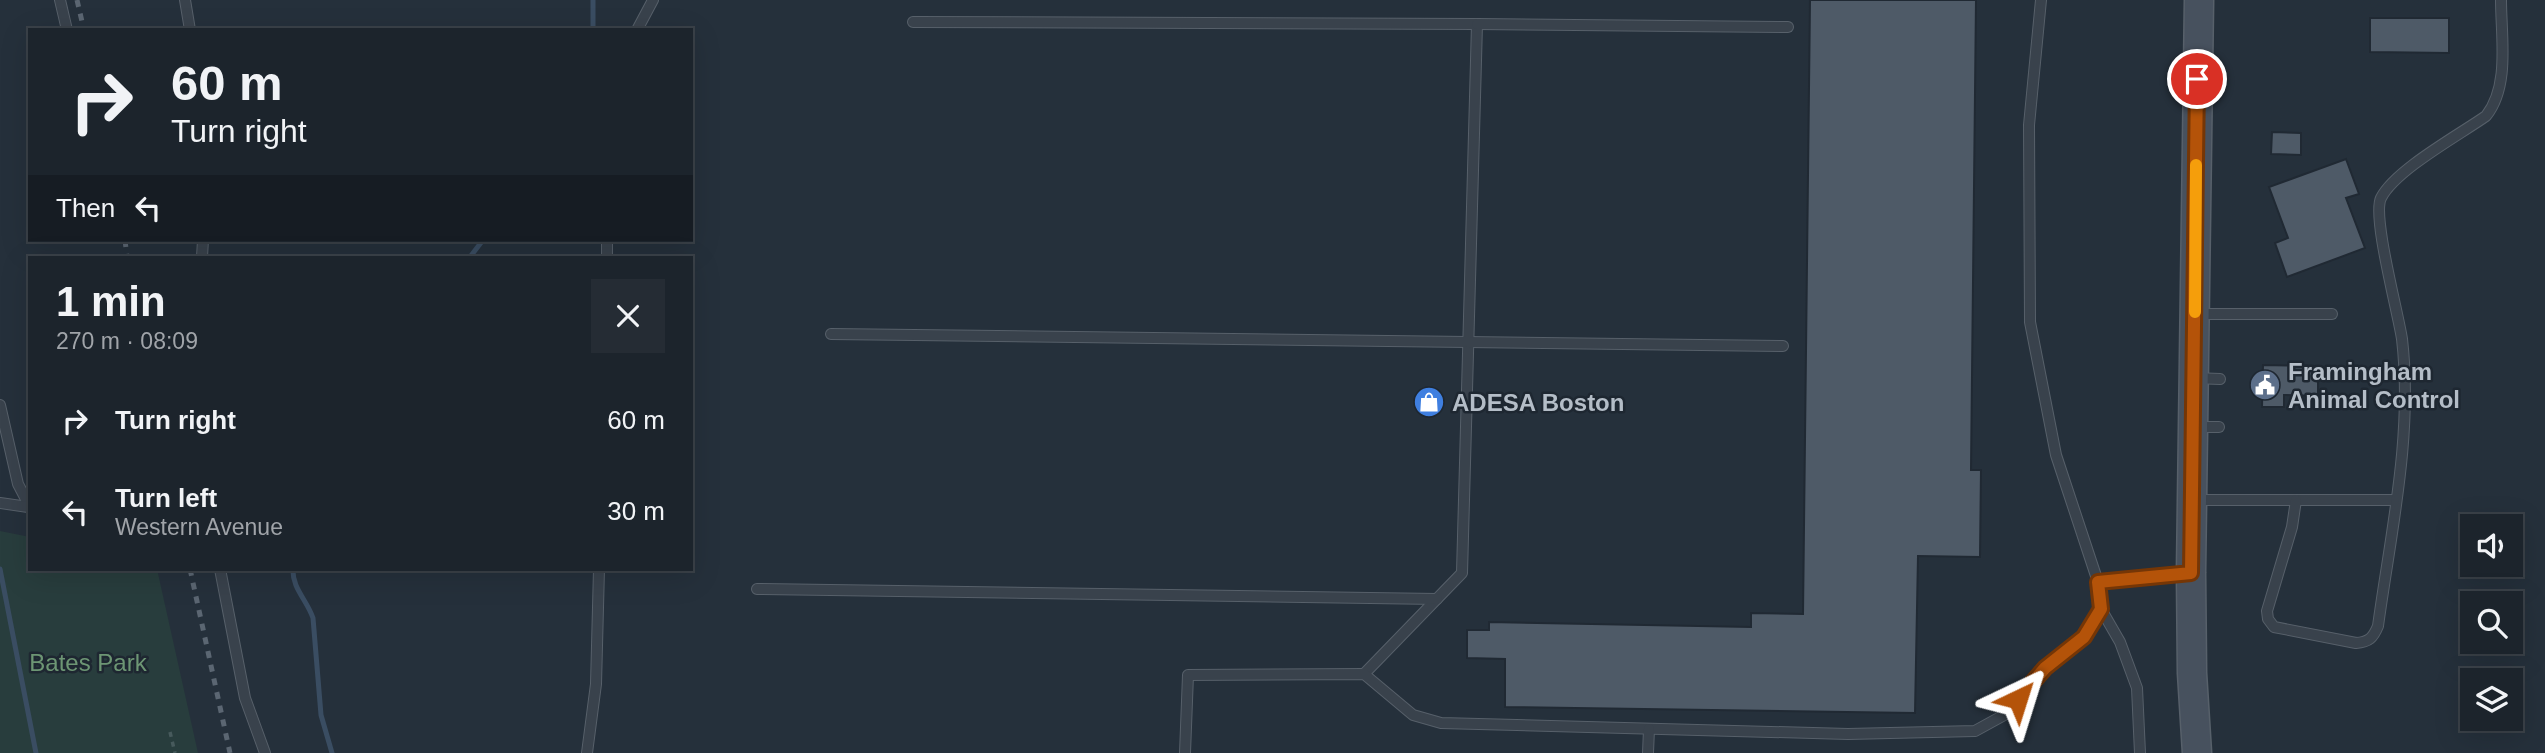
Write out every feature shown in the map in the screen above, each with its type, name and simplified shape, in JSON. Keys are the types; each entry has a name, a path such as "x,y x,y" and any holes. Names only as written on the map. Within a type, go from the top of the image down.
{"street":[{"path":"2197,753 2192,673 2192,500 2206,427 2207,379 2194,314 2199,0"}],"lane":[{"path":"60,0 66,28"},
{"path":"185,0 190,28"},
{"path":"638,28 653,0"},
{"path":"2041,0 2029,125 2030,322 2056,455 2098,582 2101,609 2120,642 2137,688 2140,753"},
{"path":"2296,500 2292,527 2267,611 2268,619 2274,627 2356,643 2373,638 2378,626 2396,500 2405,428 2406,380 2401,335 2378,209 2390,185 2486,116 2495,104 2501,77 2501,0"},
{"path":"913,22 1788,27"},
{"path":"1364,674 1462,573 1477,24"},
{"path":"2194,314 2332,314"},
{"path":"831,334 1783,346"},
{"path":"0,405 18,485 28,505"},
{"path":"2192,500 2396,500"},
{"path":"0,503 28,507"},
{"path":"220,571 245,698 265,753"},
{"path":"587,753 596,684 599,571"},
{"path":"2098,582 2191,573"},
{"path":"757,589 1437,599"},
{"path":"1185,753 1188,675 1364,674 1413,715 1441,723 1848,734 1975,731 2006,714 2045,668 2084,637 2101,609"},
{"path":"1648,753 1649,729"}],"path":[{"path":"170,732 176,753"}],"green space":[{"name":"Bates Park","path":"0,531 28,537 28,571 157,571 198,753 0,753"}],"building":[{"path":"1810,0 1976,0 1971,470 1981,470 1980,557 1918,556 1915,713 1505,707 1505,659 1467,658 1467,630 1489,630 1489,622 1751,627 1751,613 1803,614"},
{"path":"2370,18 2449,18 2449,53 2370,52"},
{"path":"2272,132 2301,133 2301,155 2271,154"},
{"path":"2346,159 2359,194 2346,198 2365,248 2287,277 2275,243 2288,238 2269,187"},
{"path":"2263,365 2318,366 2318,396 2284,395 2284,407 2262,407"}],"waterway":[{"path":"593,0 593,28"},
{"path":"471,256 481,242"},
{"path":"0,569 36,753"},
{"path":"293,571 297,588 313,618 321,715 332,753"}],"railway":[{"path":"77,0 84,28"},
{"path":"125,242 127,256"},
{"path":"190,571 230,753"}],"slow traffic":[{"path":"2195,312 2196,165"}],"place":[{"name":"Framingham Animal Control","path":"2265,385"},
{"name":"ADESA Boston","path":"1429,402"}],"route":[{"path":"2018,699 2045,668 2084,637 2101,609 2098,582 2191,573 2197,79"}]}
